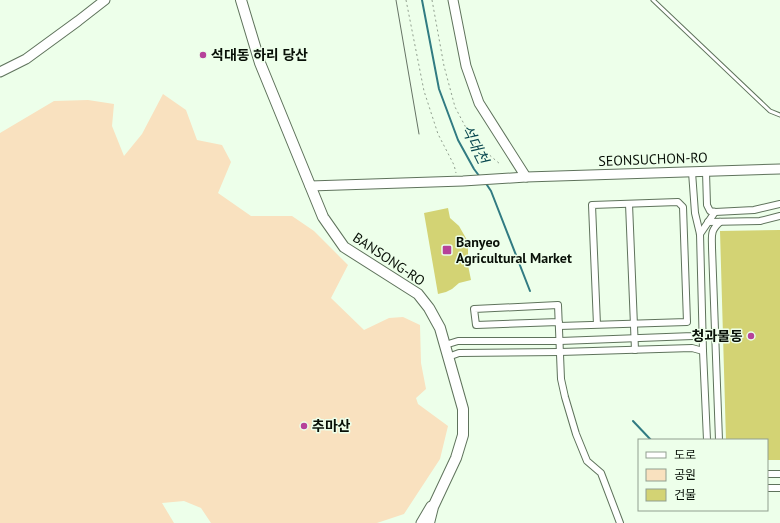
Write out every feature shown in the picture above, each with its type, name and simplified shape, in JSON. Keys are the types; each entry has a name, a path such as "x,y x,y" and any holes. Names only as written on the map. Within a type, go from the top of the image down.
{"main road":[{"path":"0,72 26,58 105,0"},
{"name":"BANSONG-RO","path":"241,0 260,63 323,217 344,247 418,294 429,308 440,328 463,409 463,434 456,458 435,500 429,523"},
{"path":"453,0 466,66 479,103 526,178"},
{"name":"SEONSUCHON-RO","path":"310,186 780,169"},
{"path":"421,523 435,500"}],"street":[{"path":"692,172 695,214 700,234 707,439"},
{"path":"706,172 707,205 710,211 754,210 780,204"},
{"path":"597,325 592,205 678,202 683,207 687,322 597,325 559,324 476,325 474,309 558,305 559,324 560,341 561,379 565,397 576,434 587,461 601,473 620,523"},
{"path":"629,204 635,350"},
{"path":"700,234 715,212"},
{"path":"708,222 760,221 780,216"},
{"path":"719,439 712,232 714,227 720,222"},
{"path":"445,345 458,341 560,341 693,336 703,331"},
{"path":"448,357 459,353 692,348 703,351"},
{"path":"768,474 780,474"},
{"path":"768,488 780,488"}],"lane":[{"path":"653,0 770,111 780,115"}],"path":[{"path":"406,0 424,92 438,134 454,165 456,173"},
{"path":"432,0 444,66 455,107 473,141 500,164"}],"green space":[{"path":"163,94 186,110 197,140 222,145 231,162 218,193 251,216 292,216 314,231 348,265 331,298 364,330 389,318 403,317 420,325 421,363 426,389 416,398 418,404 448,426 440,459 404,514 377,523 211,523 201,508 184,501 162,503 174,523 0,523 0,133 54,101 88,100 114,104 112,126 124,156 142,134"}],"building":[{"path":"448,208 450,218 459,226 467,240 468,265 471,280 459,283 452,289 438,294 424,213"},
{"name":"청과물동","path":"780,230 780,460 768,460 768,439 726,439 720,231"}],"waterway":[{"name":"석대천","path":"422,0 439,89 458,140 480,177"},
{"name":"석대천","path":"485,182 491,191 530,291"},
{"name":"석대천","path":"633,421 650,439"}],"tram line":[{"path":"396,0 419,134"}],"place":[{"name":"석대동 하리 당산","path":"203,55"},
{"name":"Banyeo Agricultural Market","path":"447,250"},
{"name":"청과물동","path":"751,336"},
{"name":"추마산","path":"304,426"}]}
